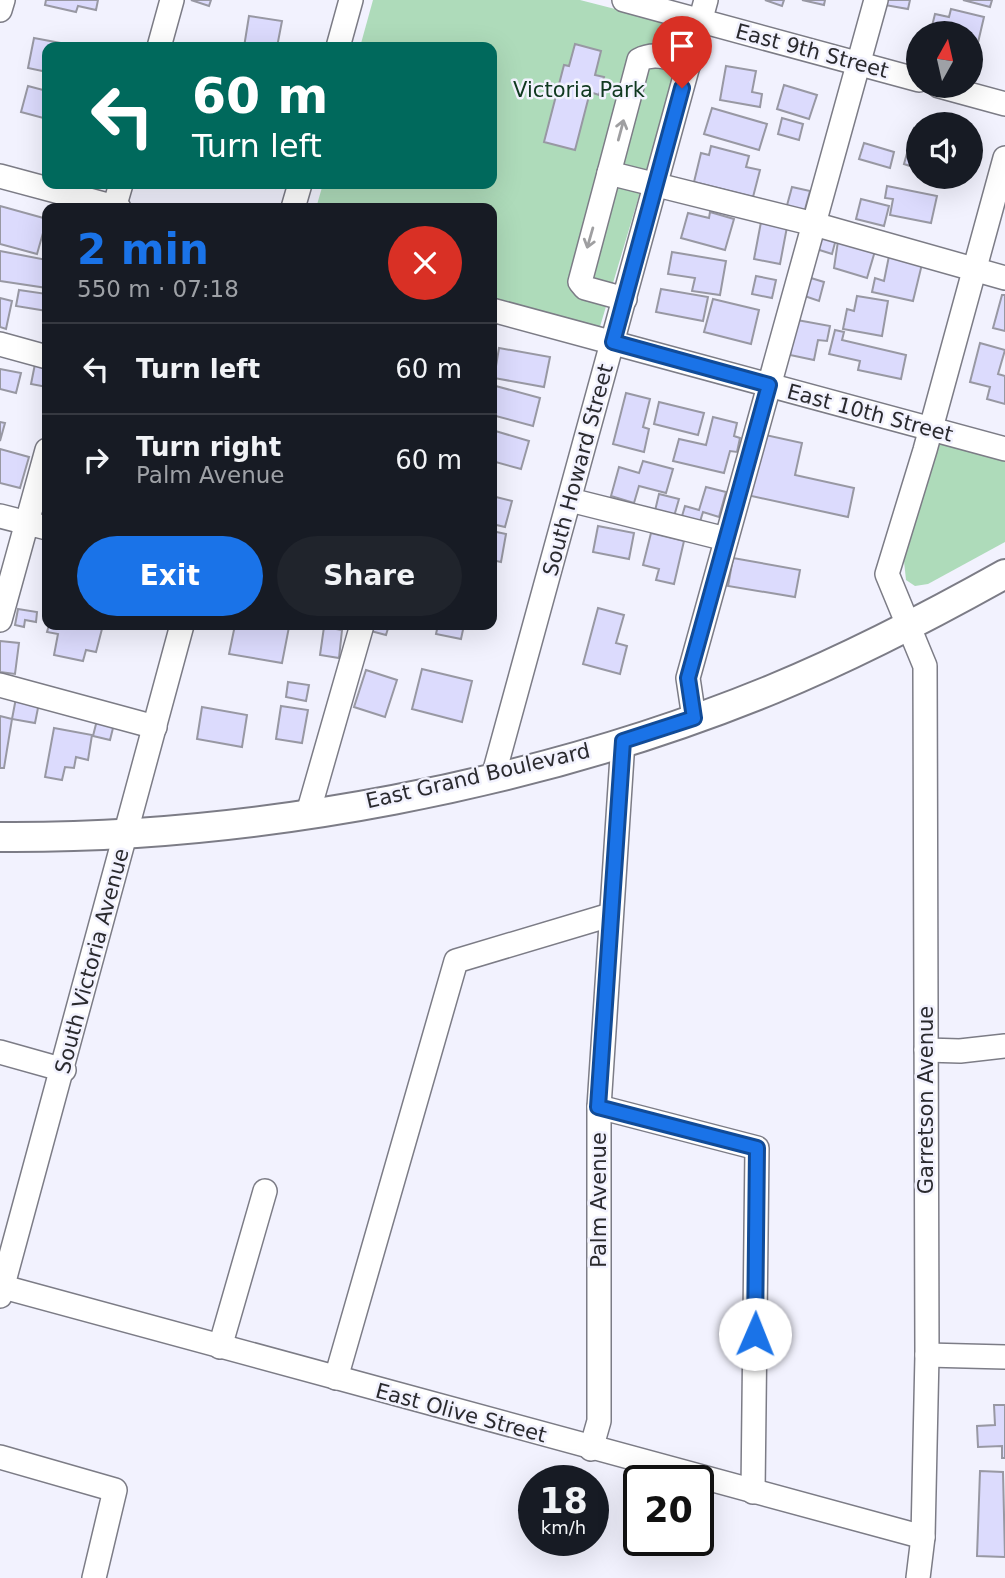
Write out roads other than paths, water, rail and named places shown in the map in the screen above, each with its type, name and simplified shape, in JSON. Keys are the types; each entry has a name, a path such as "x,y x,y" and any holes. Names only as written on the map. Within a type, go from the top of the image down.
{"main road":[{"name":"East Grand Boulevard","path":"0,837 125,833 308,813 493,777 623,741 775,688 908,626 1005,574"}],"street":[{"path":"0,10 3,0"},
{"path":"160,42 172,0"},
{"path":"339,42 351,0"},
{"name":"East 9th Street","path":"624,0 703,10 859,64 906,77"},
{"path":"694,718 688,678 876,0"},
{"name":"South Howard Street","path":"493,777 703,10"},
{"path":"625,299 584,288 580,282 639,60 648,55 657,55 689,64"},
{"path":"983,98 1005,104"},
{"name":"Garretson Avenue","path":"918,1578 923,1542 927,1355 925,666 887,574 931,429 1005,158"},
{"path":"609,173 814,224 1005,278"},
{"path":"0,176 42,188"},
{"path":"47,189 98,203"},
{"name":"East 10th Street","path":"497,311 1005,449"},
{"path":"0,344 42,356"},
{"path":"0,620 37,526 42,488"},
{"path":"570,500 726,539"},
{"path":"0,516 37,526"},
{"name":"South Victoria Avenue","path":"1,1290 64,1070 181,630"},
{"path":"308,813 361,630"},
{"path":"0,685 155,727"},
{"name":"Palm Avenue","path":"591,1449 598,1421 598,1107 623,741"},
{"path":"336,1378 456,961 610,915"},
{"path":"926,1050 960,1051 1005,1046"},
{"path":"0,1052 64,1070"},
{"path":"598,1107 757,1148 753,1492"},
{"path":"220,1347 265,1191"},
{"name":"East Olive Street","path":"1,1290 336,1378 753,1492 923,1542"},
{"path":"927,1355 1005,1357"},
{"path":"0,1457 115,1490 94,1578"},
{"path":"923,1542 933,1578"}],"park label":[{"name":"Victoria Park","path":"579,90"}]}
